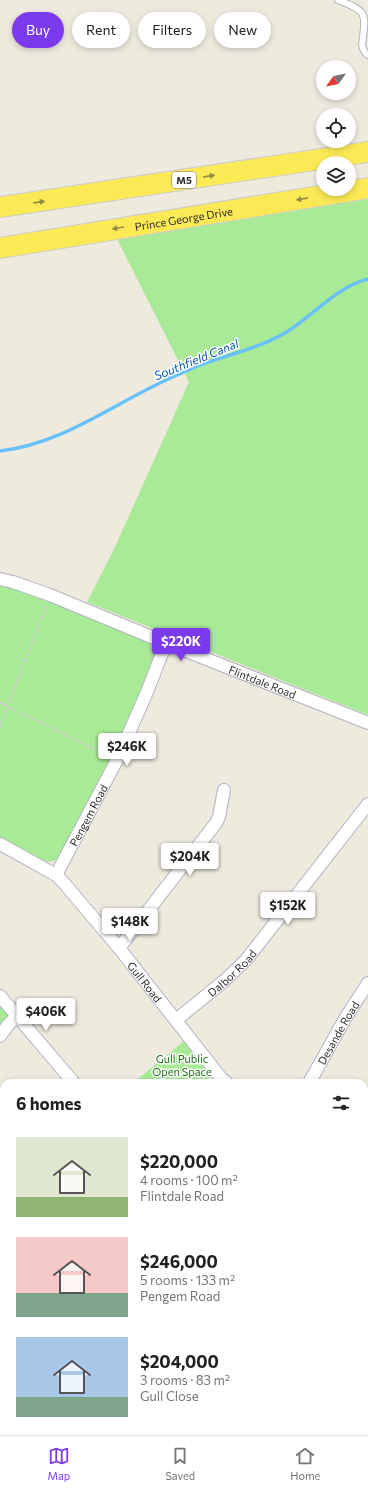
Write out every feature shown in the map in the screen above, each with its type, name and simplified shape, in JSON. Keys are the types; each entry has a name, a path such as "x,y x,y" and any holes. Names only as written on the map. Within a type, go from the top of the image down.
{"main road":[{"name":"M5","path":"0,207 368,152"},
{"name":"Prince George Drive","path":"0,248 368,188"}],"street":[{"name":"Flintdale Road","path":"0,579 50,595 166,643 368,723"},
{"name":"Pengem Road","path":"56,875 118,760 166,643"},
{"path":"119,948 216,823 219,818 224,790"},
{"name":"Dalbor Road","path":"176,1020 224,981 246,960 368,804"},
{"name":"Gull Road","path":"0,844 56,875 63,882 119,948 220,1079"},
{"name":"Desande Road","path":"310,1079 346,1017 368,983"},
{"path":"0,996 71,1079"},
{"path":"0,1036 17,1016"}],"lane":[{"path":"338,0 358,8 364,15 365,20 362,45 365,54 368,55"}],"path":[{"path":"0,726 50,595"},
{"path":"0,703 118,760"}],"green space":[{"path":"368,199 368,715 87,602 115,547 189,382 116,237"},
{"path":"0,585 28,593 146,640 154,653 154,659 119,743 60,857 51,862 42,860 0,837"},
{"path":"0,996 17,1016 0,1036"},
{"name":"Gull Public Open Space","path":"185,1040 208,1069 210,1074 210,1079 138,1079"}],"waterway":[{"name":"Southfield Canal","path":"0,451 24,447 68,431 178,374 255,347 275,338 295,326 345,288 368,279"}]}
